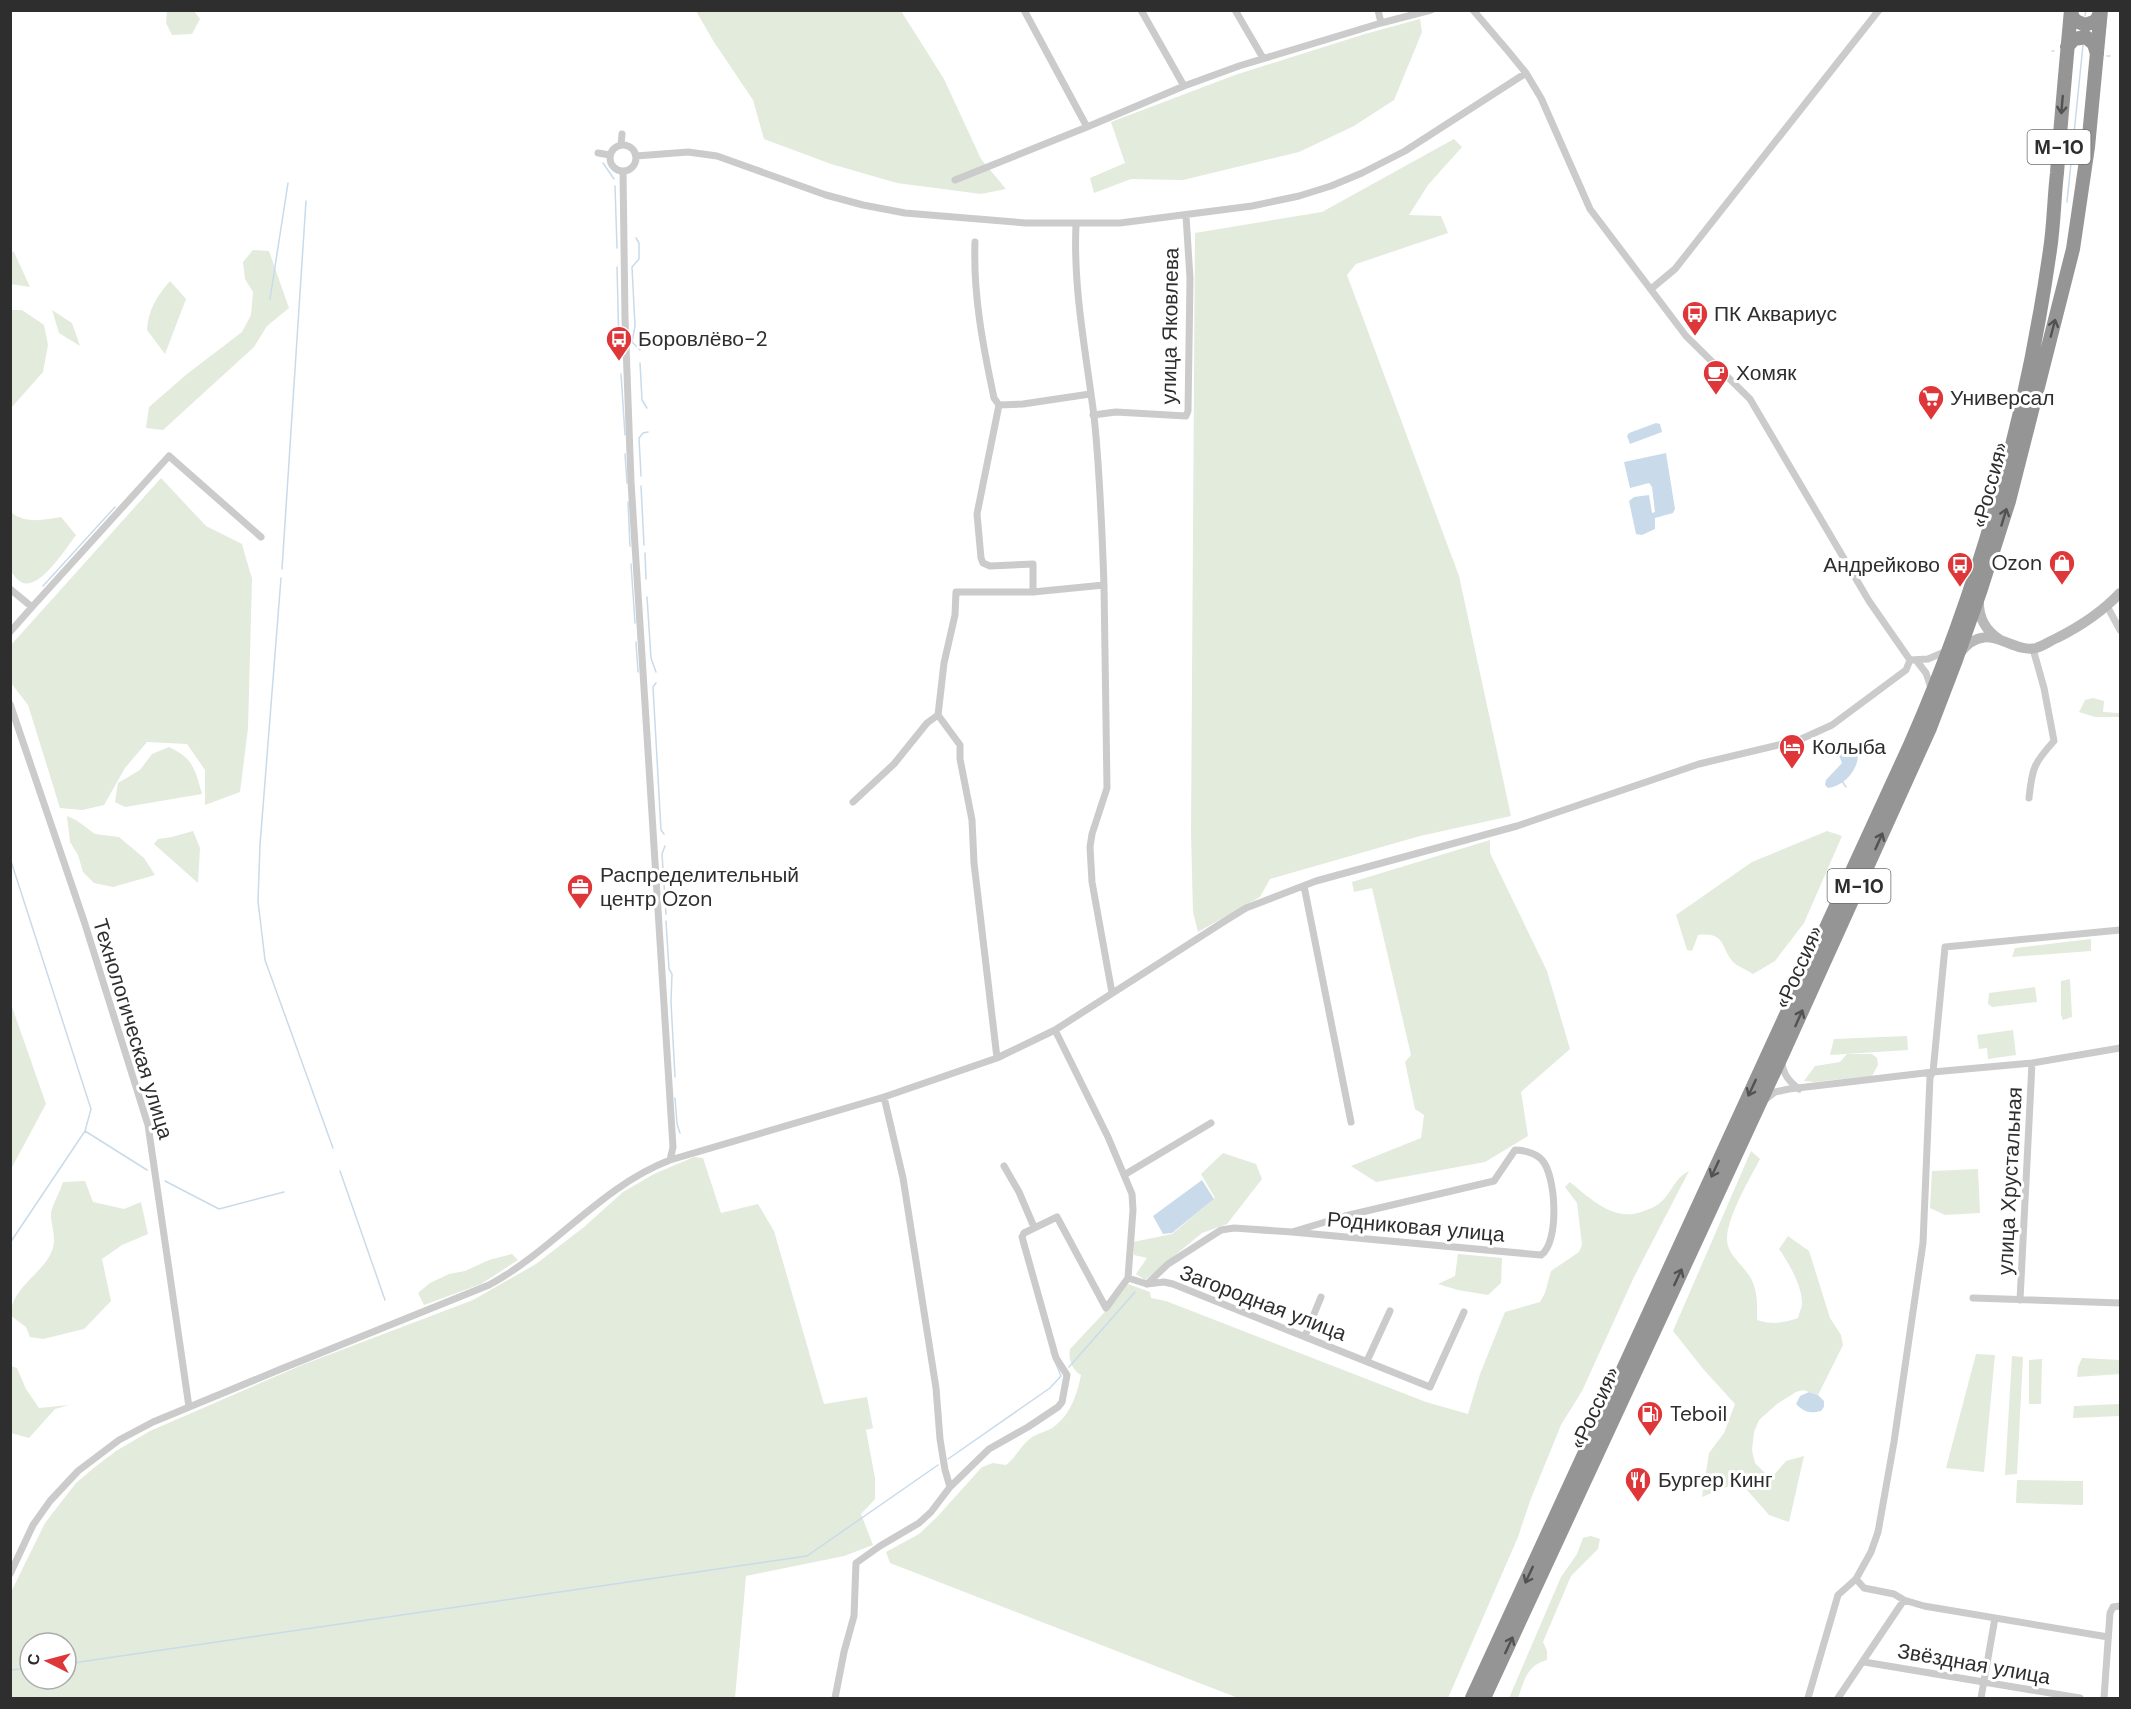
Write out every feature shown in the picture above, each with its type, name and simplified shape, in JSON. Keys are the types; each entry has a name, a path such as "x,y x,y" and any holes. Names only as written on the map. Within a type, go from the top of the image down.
{"highway":[{"path":"2071,11 2076,22 2085,26 2096,21 2101,11"},
{"name":"«Россия»","path":"1472,1698 1910,745 1945,659 1979,561 2012,443 2036,335 2050,247 2071,11"},
{"name":"«Россия»","path":"1484,1698 1783,1053 1930,728 1956,660 2009,501 2073,249 2088,147 2101,11"},
{"path":"2067,47 2074,39 2086,37 2093,42 2097,54"},
{"path":"1910,745 1915,722 1975,559 2004,457 2012,443"}],"street":[{"path":"1024,10 1087,128"},
{"path":"1141,10 1184,86"},
{"path":"1235,10 1263,58"},
{"path":"1378,10 1381,23"},
{"path":"955,180 1087,128 1184,86 1263,58 1431,10"},
{"path":"1473,10 1526,73 1545,107 1590,209 1686,336 1750,399 1869,601 1913,660 1926,673 1930,684"},
{"path":"1651,289 1675,269 1879,10"},
{"path":"636,156 688,152 717,156 837,198 905,213 975,220 1076,225 1120,224 1252,207 1331,186 1362,173 1419,143 1526,73"},
{"path":"621,145 622,134"},
{"path":"621,145 630,147 636,156 634,165 623,171 612,165 610,156 613,148 621,145"},
{"path":"598,153 610,156"},
{"path":"623,171 625,329 632,482 673,1147 670,1160"},
{"name":"улица Яковлева","path":"1094,415 1116,412 1186,416 1188,411 1190,279 1186,216"},
{"path":"1076,225 1075,243 1082,322 1101,491 1104,585 1107,788 1090,847 1092,882 1112,993"},
{"path":"975,242 974,272 981,339 994,398 999,405 977,514 981,558 983,564 990,566 1033,564 1033,592"},
{"path":"999,405 1033,403 1090,394"},
{"path":"10,632 172,453 261,537"},
{"path":"997,1058 974,863 972,820 960,759 960,745 938,714 940,690 955,615 956,592 1033,592 1104,585"},
{"path":"10,589 32,608"},
{"path":"1980,592 1981,618 1989,630 2000,639"},
{"path":"1956,660 1962,650 1975,641 1986,638 2000,639 2032,648 2084,624 2121,592"},
{"path":"2107,606 2121,630"},
{"path":"2029,798 2032,771 2038,757 2054,741 2032,648"},
{"path":"11,1570 39,1517 61,1488 78,1471 120,1440 153,1422 489,1285 526,1261 626,1182 645,1171 670,1160 884,1097 997,1058 1055,1030 1246,908 1281,893 1517,826 1699,764 1799,740 1832,725 1906,670 1913,660 1932,658 1942,653"},
{"name":"Технологическая улица","path":"10,704 87,930 148,1125 189,1407"},
{"path":"853,802 894,764 927,723 938,714"},
{"path":"1305,886 1351,1122"},
{"path":"1808,1698 1838,1595 1856,1579 1871,1552 1878,1532 1894,1442 1923,1243 1930,1077 1933,1072 1945,947 2121,930"},
{"path":"836,1698 844,1652 854,1616 856,1563 931,1512 950,1487 989,1449 1029,1427 1062,1402 1067,1375 1056,1358 1022,1237 1024,1233 1057,1217 1106,1308 1128,1278 1132,1194 1055,1030"},
{"path":"1756,1109 1775,1092 1933,1072 2032,1064 2121,1048"},
{"path":"1783,1053 1784,1071 1799,1089"},
{"name":"улица Хрустальная","path":"2020,1299 2032,1064"},
{"path":"884,1097 903,1178 924,1322 935,1378 941,1450 950,1487"},
{"path":"1125,1175 1211,1123"},
{"name":"Родниковая улица","path":"1147,1284 1168,1264 1221,1230 1247,1228 1541,1255 1548,1249 1553,1234 1554,1209 1548,1175 1542,1160 1518,1150 1513,1152 1494,1181 1345,1216 1292,1232"},
{"path":"1004,1166 1019,1192 1034,1227"},
{"name":"Загородная улица","path":"1128,1278 1147,1284 1164,1282 1173,1284 1430,1387 1464,1312"},
{"path":"1305,1336 1321,1297"},
{"path":"1973,1298 2121,1303"},
{"path":"1367,1361 1390,1311"},
{"path":"1856,1579 1864,1588 1894,1594 1904,1600 1924,1606 2108,1637"},
{"path":"1838,1698 1904,1600"},
{"path":"2104,1698 2111,1610 2113,1607 2121,1606"},
{"path":"1981,1698 1995,1618"},
{"name":"Звёздная улица","path":"1864,1662 2080,1698"}],"green space":[{"path":"167,11 194,11 200,19 192,34 172,35 166,23"},
{"path":"696,11 901,11 944,79 981,159 1006,189 981,194 897,183 831,164 764,139 753,100"},
{"path":"1420,19 1422,32 1394,100 1354,126 1299,152 1183,180 1131,179 1094,193 1090,178 1125,163 1111,122 1235,75"},
{"path":"1454,139 1462,147 1428,185 1409,215 1441,216 1448,233 1356,264 1347,275 1459,576 1511,816 1420,836 1270,879 1260,897 1198,932 1193,912 1191,833 1195,233 1322,212"},
{"path":"253,250 269,251 289,308 267,326 254,347 163,430 146,428 149,407 187,374 242,332 251,315 253,292 245,279 243,262"},
{"path":"11,251 14,252 30,287 11,284"},
{"path":"170,281 186,299 165,354 147,330 154,304"},
{"path":"11,310 22,310 44,325 48,345 43,372 11,408"},
{"path":"52,310 72,323 80,346 59,333"},
{"path":"161,478 206,526 242,544 252,579 248,728 240,792 205,805 205,770 187,744 147,742 125,768 104,805 82,810 60,808 28,705 11,683 11,645"},
{"path":"11,512 28,520 61,517 76,535 59,558 36,581 21,582 11,572"},
{"path":"2093,698 2104,701 2103,712 2120,713 2120,717 2095,717 2079,712 2085,700"},
{"path":"169,747 183,755 192,765 202,794 125,807 115,802 118,783 140,770 152,754"},
{"path":"67,816 95,834 119,837 144,858 155,875 113,887 94,883 83,872 78,855 70,842"},
{"path":"193,831 200,848 198,883 154,844 158,839"},
{"path":"1827,831 1842,836 1804,923 1775,961 1753,974 1733,962 1718,938 1707,935 1698,935 1692,951 1687,950 1676,915 1752,862"},
{"path":"1490,840 1490,853 1547,971 1570,1049 1521,1092 1528,1136 1485,1162 1376,1182 1351,1166 1421,1138 1424,1115 1415,1109 1405,1062 1411,1055 1372,888 1354,892 1352,882"},
{"path":"2091,939 2091,951 2012,957 2015,948"},
{"path":"2070,979 2072,1017 2063,1020 2061,981"},
{"path":"2035,987 2037,1002 1992,1007 1988,1004 1989,993"},
{"path":"10,1001 46,1104 11,1169 10,1169"},
{"path":"2013,1030 2016,1055 1988,1059 1987,1048 1979,1049 1977,1035"},
{"path":"1907,1036 1908,1050 1830,1055 1834,1039"},
{"path":"1847,1054 1872,1054 1877,1058 1878,1065 1872,1076 1804,1081 1815,1066 1840,1062"},
{"path":"1751,1151 1760,1159 1734,1210 1727,1240 1730,1251 1747,1272 1755,1288 1757,1320 1777,1323 1798,1318 1802,1307 1800,1289 1779,1249 1788,1236 1809,1251 1830,1318 1841,1335 1843,1345 1818,1395 1803,1390 1796,1392 1777,1404 1759,1420 1754,1432 1752,1450 1755,1463 1768,1476 1773,1476 1786,1461 1804,1456 1789,1522 1769,1515 1747,1490 1746,1479 1702,1497 1709,1453 1724,1433 1735,1404 1673,1331"},
{"path":"1223,1153 1256,1164 1262,1179 1227,1224 1202,1233 1145,1280 1136,1274 1147,1258 1134,1255 1133,1242 1172,1234 1215,1198 1201,1174"},
{"path":"694,1157 703,1158 721,1213 758,1204 774,1231 824,1404 867,1397 873,1428 866,1430 875,1478 875,1499 861,1514 873,1545 844,1556 746,1576 735,1698 11,1698 11,1592 45,1523 76,1483 95,1467 116,1451 150,1431 302,1365 473,1300 536,1264 584,1227 623,1192 654,1174"},
{"path":"1978,1169 1980,1213 1945,1215 1930,1208 1932,1171"},
{"path":"1689,1171 1634,1277 1582,1391 1561,1425 1518,1537 1448,1698 1238,1698 890,1563 886,1552 919,1534 982,1467 993,1463 1006,1465 1028,1441 1052,1428 1064,1417 1075,1397 1081,1375 1071,1364 1070,1349 1128,1284 1150,1292 1151,1298 1166,1301 1426,1402 1468,1414 1480,1374 1505,1312 1540,1302 1551,1271 1579,1252 1582,1245 1577,1203 1565,1187 1570,1182 1604,1208 1623,1214 1633,1214 1660,1203 1678,1180"},
{"path":"85,1181 93,1202 124,1209 141,1202 148,1234 122,1245 102,1259 111,1301 84,1329 43,1339 30,1337 26,1327 11,1316 15,1298 45,1263 53,1249 51,1213 63,1182"},
{"path":"512,1254 518,1260 481,1284 424,1305 418,1293 430,1283 449,1274 465,1271 489,1260"},
{"path":"1458,1254 1502,1258 1501,1283 1488,1295 1438,1284 1455,1276"},
{"path":"1976,1354 1995,1355 1984,1472 1946,1468"},
{"path":"2012,1356 2023,1357 2017,1474 2005,1475"},
{"path":"2082,1358 2120,1360 2120,1374 2077,1377"},
{"path":"2042,1359 2041,1404 2029,1404 2029,1360"},
{"path":"10,1366 17,1368 26,1389 39,1408 69,1405 55,1409 29,1438 11,1433"},
{"path":"2120,1404 2120,1416 2073,1418 2074,1406"},
{"path":"2017,1480 2083,1481 2083,1505 2016,1503"},
{"path":"1591,1536 1600,1539 1598,1549 1571,1576 1543,1642 1547,1651 1547,1660 1540,1662 1531,1670 1518,1698 1509,1698 1561,1577 1577,1554 1583,1538"}],"water":[{"path":"1656,423 1660,424 1662,432 1630,444 1627,436 1629,433"},
{"path":"1666,453 1675,509 1673,513 1655,518 1655,529 1642,535 1636,534 1629,501 1634,497 1649,495 1652,513 1655,512 1652,487 1649,483 1630,488 1624,462"},
{"path":"1850,750 1856,752 1858,756 1855,767 1844,781 1828,788 1825,785 1826,780 1842,763 1838,753"},
{"path":"1202,1180 1214,1199 1172,1233 1163,1234 1153,1216"},
{"path":"1809,1392 1818,1395 1824,1401 1821,1411 1807,1412 1796,1404 1800,1396"}],"waterway":[{"path":"2085,16 2086,10"},
{"path":"2067,202 2083,45"},
{"path":"603,163 614,179"},
{"path":"270,299 288,183"},
{"path":"615,186 617,248"},
{"path":"282,569 306,201"},
{"path":"636,238 639,243 639,259 632,267 635,326 632,342 640,350"},
{"path":"617,267 619,346"},
{"path":"640,363 642,400 647,408"},
{"path":"621,374 625,435"},
{"path":"641,476 639,438 643,433 648,432"},
{"path":"625,454 627,483"},
{"path":"641,486 644,545"},
{"path":"628,502 630,546"},
{"path":"43,586 115,507"},
{"path":"645,553 646,579"},
{"path":"631,564 635,623"},
{"path":"281,578 260,845 258,901 265,960 333,1148"},
{"path":"647,597 651,658 656,672"},
{"path":"636,642 638,672"},
{"path":"656,683 653,687 661,830 664,834"},
{"path":"1842,781 1846,787"},
{"path":"665,846 662,854 666,914"},
{"path":"10,858 91,1109 85,1131 10,1243"},
{"path":"666,921 669,969 672,974 671,1002 675,1077"},
{"path":"675,1098 680,1133"},
{"path":"85,1131 147,1170"},
{"path":"340,1171 385,1300"},
{"path":"165,1181 219,1209 284,1192"},
{"path":"1069,1367 1135,1292"},
{"path":"948,1459 1050,1388 1061,1376 1051,1352"},
{"path":"78,1662 807,1556 938,1465"},
{"path":"10,1670 18,1669"}],"place":[{"name":"ПК Аквариус","path":"1695,337"},
{"name":"Боровлёво-2","path":"619,362"},
{"name":"Хомяк","path":"1716,396"},
{"name":"Универсал","path":"1931,421"},
{"name":"Ozon","path":"2062,586"},
{"name":"Андрейково","path":"1960,588"},
{"name":"Колыба","path":"1792,770"},
{"name":"Распределительный центр Ozon","path":"580,910"},
{"name":"Teboil","path":"1650,1437"},
{"name":"Бургер Кинг","path":"1638,1503"}]}
